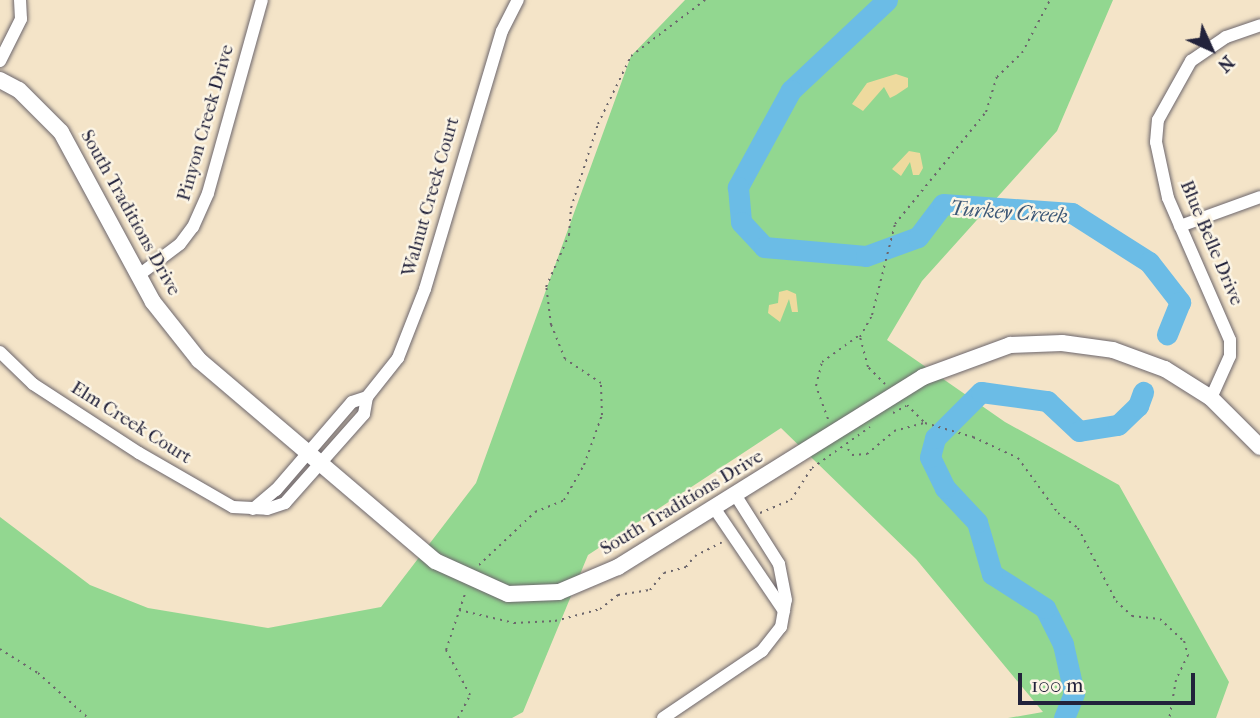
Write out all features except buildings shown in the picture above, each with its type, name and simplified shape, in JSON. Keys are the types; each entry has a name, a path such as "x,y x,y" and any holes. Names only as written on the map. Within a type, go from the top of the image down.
{"street":[{"path":"0,61 21,19 20,0"},
{"name":"Pinyon Creek Drive","path":"139,275 180,244 193,227 208,193 262,0"},
{"name":"Walnut Creek Court","path":"323,465 364,414 367,397 398,358 421,300 502,31 517,0"},
{"name":"Blue Belle Drive","path":"1211,398 1230,356 1230,340 1180,226 1159,164 1158,120 1191,61 1226,37 1260,24"},
{"name":"South Traditions Drive","path":"0,80 19,90 61,132 153,302 200,360 435,561 471,580 508,594 559,593 618,567 902,400 967,358 1010,345 1062,343 1113,350 1165,369 1211,398 1260,447"},
{"path":"1180,226 1260,197"},
{"name":"Elm Creek Court","path":"0,352 33,384 139,453 233,507 253,509 285,503 323,465"},
{"name":"Walnut Creek Court","path":"307,451 352,401 367,397"},
{"path":"253,509 276,491 307,451"},
{"path":"663,718 762,650 781,627 783,611 779,564 736,496"},
{"path":"715,509 783,611"}],"path":[{"path":"458,718 470,695 457,664 446,650 458,609 471,580 483,557 535,512 564,500 584,465 603,415 601,383 565,359 551,325 545,287 569,235 571,208 598,124 631,56 705,0"},
{"path":"1050,0 1022,53 997,77 986,112 945,167 899,216 892,233 876,298 862,333 867,367 925,423 966,435 1018,458 1058,513 1078,528 1116,601 1132,616 1160,618 1184,641 1188,654 1176,680 1169,718"},
{"path":"828,420 816,386 822,362 862,333"},
{"path":"888,416 902,400"},
{"path":"750,518 788,503 812,468 878,421"},
{"path":"848,449 852,454 867,454 894,431 925,423"},
{"path":"458,609 514,623 555,621 600,609 618,595 650,590 664,573 686,568 695,556 732,534"},
{"path":"0,649 38,673 88,718"}],"green space":[{"path":"685,0 1113,0 1057,131 922,281 887,340 1005,422 1119,485 1229,682 1216,718 1008,718 1043,712 916,559 781,428 588,555 523,712 512,718 0,718 0,517 90,585 148,608 268,628 381,607 476,483 631,56"}],"sand":[{"path":"896,74 908,78 908,87 890,98 884,87 863,111 852,104 867,83"},
{"path":"909,151 920,153 923,168 919,175 913,175 910,162 901,176 892,169"},
{"path":"787,290 796,294 798,312 792,312 789,299 780,322 768,313 769,305 778,303 779,292"}],"waterway":[{"name":"Turkey Creek","path":"887,0 791,90 738,187 741,222 764,247 866,256 918,237 943,204 1072,213 1149,262 1180,302 1167,334"},
{"name":"Turkey Creek","path":"1064,718 1074,693 1063,644 1045,608 992,574 977,522 945,488 930,457 935,438 981,392 1047,401 1079,431 1118,425 1138,406 1143,392"}]}
